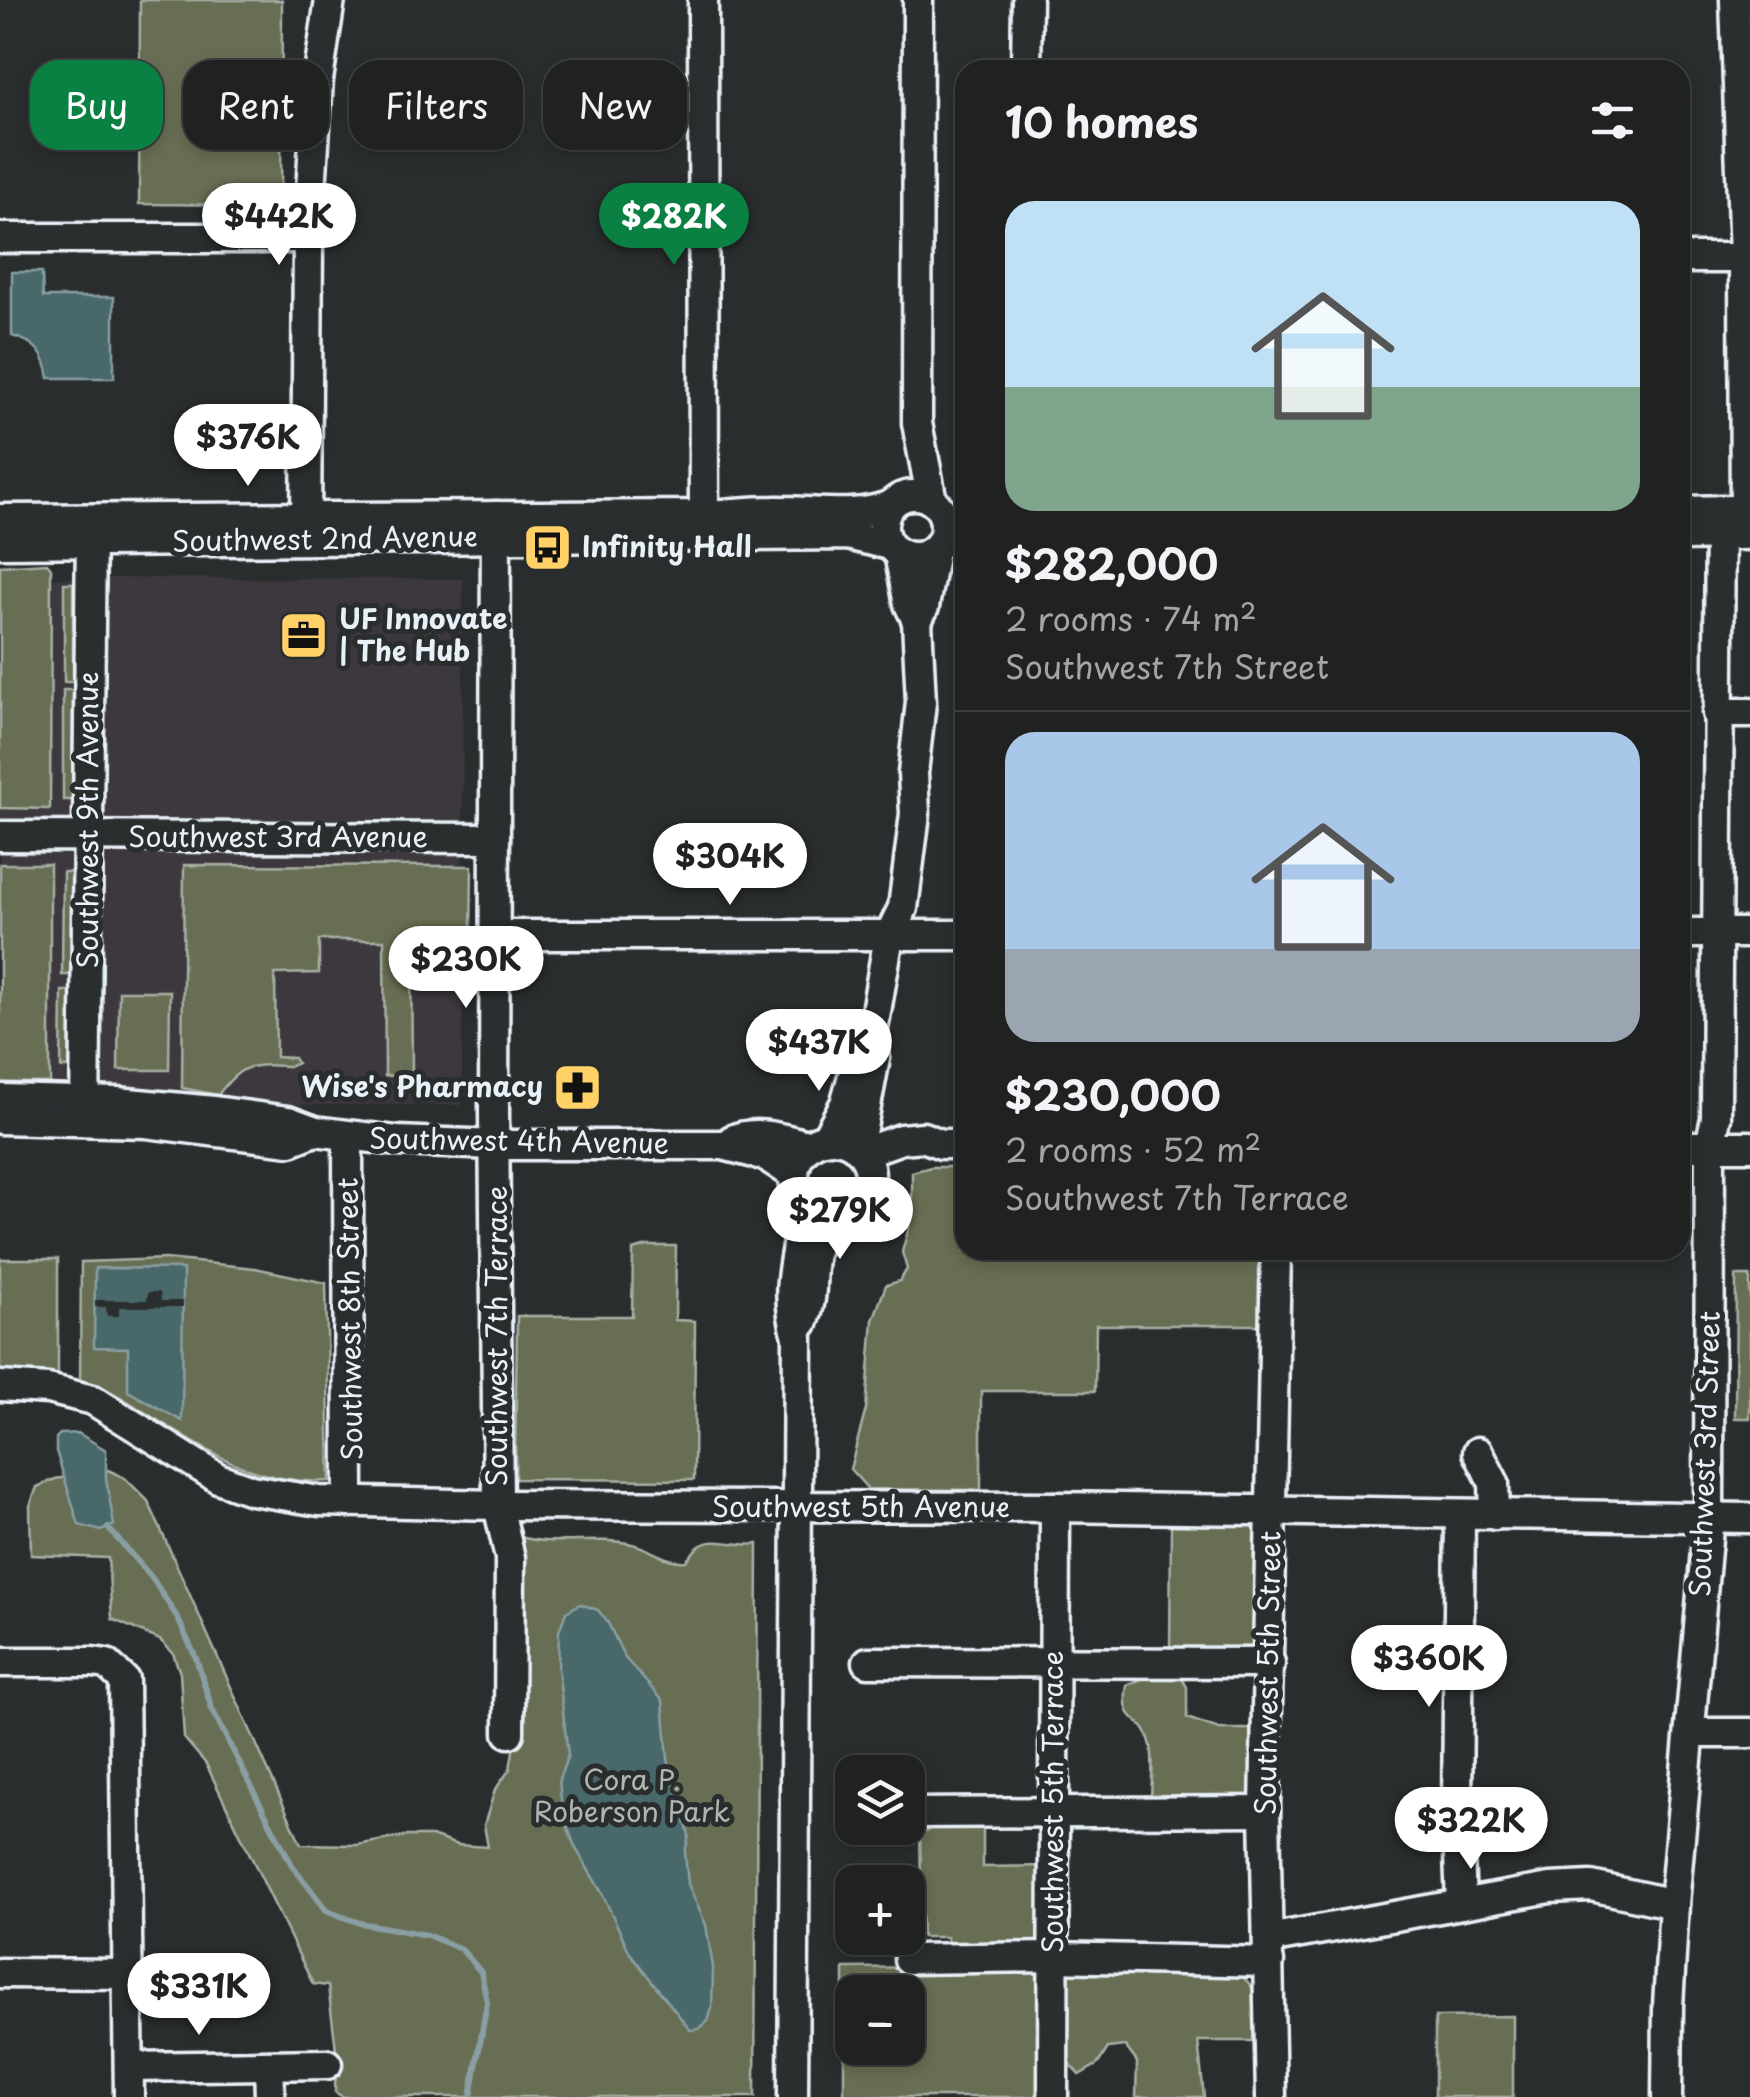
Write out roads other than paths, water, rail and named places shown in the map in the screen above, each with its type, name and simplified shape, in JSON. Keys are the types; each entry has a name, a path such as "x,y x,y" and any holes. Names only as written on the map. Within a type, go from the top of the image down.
{"street":[{"path":"306,529 308,238 318,80 330,0"},
{"path":"702,0 704,525"},
{"path":"872,1035 860,1055 846,1104 795,1163 796,1189 804,1202 825,1214 837,1214 856,1205 868,1188 864,1159 875,1058 872,1035 890,936 884,905 898,811 914,773 921,702 917,621 883,522 895,502 917,424 918,0"},
{"path":"1026,60 1027,0"},
{"name":"Southwest 3rd Street","path":"1667,2097 1674,1904 1709,1517 1710,1146 1716,1118 1717,713 1738,523 1744,258 1735,0"},
{"path":"0,238 308,238"},
{"path":"1690,258 1744,258"},
{"path":"917,424 945,507 947,543 917,621"},
{"path":"895,502 916,496 945,507"},
{"name":"Southwest 2nd Avenue","path":"704,525 776,511 845,514 895,502"},
{"path":"1690,512 1738,523"},
{"name":"Southwest 2nd Avenue","path":"0,518 91,531"},
{"path":"1690,534 1738,523"},
{"name":"Southwest 2nd Avenue","path":"0,543 91,531 704,525 846,535 894,549"},
{"name":"Southwest 7th Terrace","path":"496,526 498,1506 510,1558 509,1734"},
{"name":"Southwest 9th Avenue","path":"85,1111 91,531"},
{"path":"894,549 917,558 947,543"},
{"path":"1717,713 1750,713"},
{"name":"Southwest 3rd Avenue","path":"0,836 495,838"},
{"path":"1690,933 1750,933"},
{"path":"495,936 955,935"},
{"name":"Southwest 4th Avenue","path":"0,1099 290,1141 315,1131 496,1145 723,1145 766,1156 793,1174"},
{"name":"Southwest 4th Avenue","path":"0,1119 85,1111"},
{"name":"Southwest 4th Avenue","path":"723,1145 744,1134 817,1142"},
{"name":"Southwest 8th Street","path":"348,1136 349,1502"},
{"path":"864,1159 910,1138 923,1136 953,1144"},
{"path":"817,1142 845,1140 864,1159"},
{"path":"1690,1146 1750,1146"},
{"path":"792,2097 798,1337 790,1310 790,1284 804,1202"},
{"path":"798,1337 808,1312 815,1245 837,1214"},
{"name":"Southwest 5th Street","path":"1270,2097 1265,1811 1276,1260"},
{"name":"Southwest 5th Avenue","path":"0,1386 48,1389 93,1400 218,1478 288,1498 498,1506 1055,1507 1750,1518"},
{"path":"1478,1452 1494,1483 1495,1515"},
{"name":"Southwest 5th Terrace","path":"1053,2097 1055,1507"},
{"path":"1460,1516 1457,1806 1461,1903"},
{"path":"0,1662 107,1664 118,1672 126,1690 129,2097"},
{"path":"868,1662 1270,1663"},
{"path":"1690,1733 1750,1733"},
{"path":"925,1813 1265,1811"},
{"path":"909,1960 1268,1950 1461,1903 1550,1888 1590,1886 1674,1904"},
{"path":"0,1973 128,1974"},
{"path":"129,2068 327,2064"},
{"path":"269,2065 270,2097"}],"water":[{"path":"12,272 42,272 43,297 114,297 114,378 49,378 38,350 12,336"},
{"path":"95,1268 183,1269 182,1421 128,1391 128,1348 94,1347"},
{"path":"78,1433 106,1450 106,1479 114,1525 101,1531 79,1525 56,1451 60,1434"},
{"path":"580,1604 598,1610 625,1658 663,1701 668,1759 689,1835 685,1853 688,1884 706,1925 713,1967 712,2008 708,2021 699,2029 690,2030 630,1953 575,1847 562,1812 559,1779 568,1755 558,1668 559,1631 566,1612"}],"waterway":[{"path":"108,1528 152,1578 177,1617 196,1658 212,1709 255,1794 292,1865 327,1911 360,1923 427,1935 461,1949 481,1972 487,2002 471,2097"}],"place":[{"name":"Infinity Hall","path":"547,547"},
{"name":"UF Innovate | The Hub","path":"304,635"},
{"name":"Wise's Pharmacy","path":"578,1087"}],"park label":[{"name":"Cora P. Roberson Park","path":"632,1796"}]}
